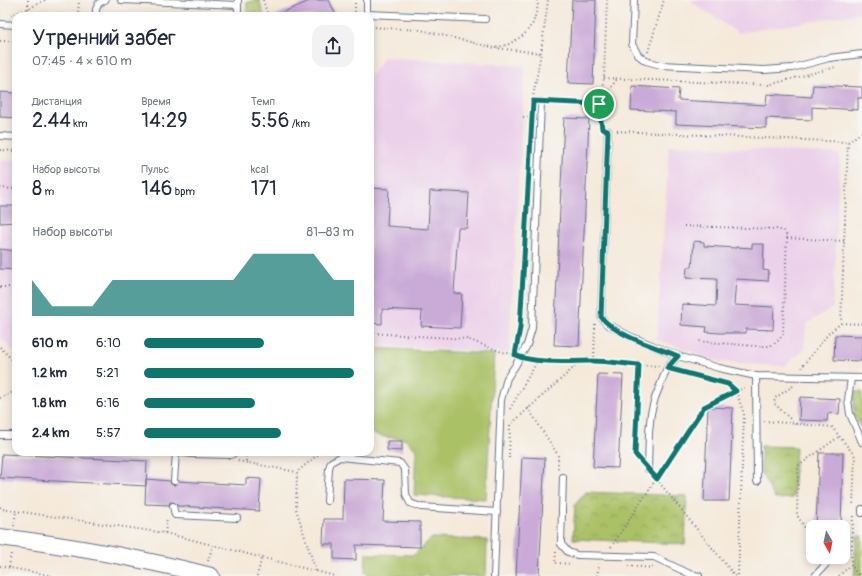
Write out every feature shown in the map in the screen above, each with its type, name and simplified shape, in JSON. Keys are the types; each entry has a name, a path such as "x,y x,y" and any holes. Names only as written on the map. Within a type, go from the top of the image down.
{"street":[{"path":"0,537 63,545 129,557 208,575"}],"lane":[{"path":"96,12 99,2 105,0"},
{"path":"121,0 238,2"},
{"path":"367,0 367,12"},
{"path":"634,0 632,44 638,55 646,61 661,65 764,70 792,68 830,58 862,54"},
{"path":"374,15 485,19"},
{"path":"0,24 12,25"},
{"path":"494,576 501,400 507,378 518,356 527,345 532,328 542,102"},
{"path":"608,131 601,317 607,324 629,336 678,356 719,368 756,376 862,378"},
{"path":"0,136 12,137"},
{"path":"648,469 651,413 654,398 667,368 678,356"},
{"path":"756,376 757,481"},
{"path":"851,378 848,400 850,414 862,442"},
{"path":"0,435 12,435"},
{"path":"174,481 176,456"},
{"path":"327,501 329,468 331,462 340,458 400,463 404,470 406,494 410,503 421,507 497,512"},
{"path":"563,477 561,544 568,552 577,555 654,556 690,574 699,576"},
{"path":"173,506 175,515 237,518"},
{"path":"816,576 826,564"}],"path":[{"path":"28,0 28,9"},
{"path":"19,12 45,0"},
{"path":"78,12 79,0"},
{"path":"263,0 267,12"},
{"path":"355,0 355,12"},
{"path":"495,48 509,44 524,35 533,23 538,6 537,0"},
{"path":"523,117 531,117 548,0"},
{"path":"607,0 604,78 599,104 602,129 608,131 848,142 862,132"},
{"path":"646,61 664,0"},
{"path":"8,16 12,15"},
{"path":"374,27 421,30 495,48 541,53"},
{"path":"0,45 0,41 12,41"},
{"path":"599,104 617,79"},
{"path":"533,101 599,104"},
{"path":"841,323 848,142"},
{"path":"0,150 12,151"},
{"path":"518,356 529,163"},
{"path":"0,188 12,189"},
{"path":"684,226 776,229 784,231 787,238 783,334 779,340 770,346 697,341"},
{"path":"787,238 844,241"},
{"path":"0,286 12,287"},
{"path":"594,361 595,322"},
{"path":"802,367 828,334 841,323 862,324"},
{"path":"374,334 467,339 502,352 538,360 580,362 594,361 659,366 728,384 736,391 744,414 738,576"},
{"path":"0,347 12,360"},
{"path":"510,414 510,409 538,360"},
{"path":"510,426 580,362"},
{"path":"639,365 635,454 735,576"},
{"path":"796,424 774,403 775,398 808,376"},
{"path":"598,576 598,565 704,407 736,391 756,385"},
{"path":"0,398 12,393"},
{"path":"528,408 558,455 558,470"},
{"path":"508,465 510,420"},
{"path":"756,420 832,427 856,456 851,566 859,576"},
{"path":"806,530 797,515 798,466 840,436"},
{"path":"246,456 246,461"},
{"path":"316,456 297,472 296,502 296,509 316,571"},
{"path":"0,507 165,533 336,576"},
{"path":"208,575 213,545"},
{"path":"556,548 555,563 577,564"},
{"path":"257,576 262,557"},
{"path":"598,565 606,565"},
{"path":"0,566 54,576"},
{"path":"622,566 662,568"},
{"path":"839,576 851,566"}],"shaded area":[{"path":"692,0 862,0 862,13 738,33 692,2"},
{"path":"384,57 525,66 509,353 374,344 374,71"},
{"path":"669,145 840,154 833,308 806,324 804,350 784,366 721,362 657,339"},
{"path":"0,160 12,161 12,349 0,337"}],"green space":[{"path":"259,0 263,12 247,12 247,3"},
{"path":"374,348 494,354 486,499 414,495 416,450 406,439 385,437 374,434"},
{"path":"854,392 862,392 862,427 854,416"},
{"path":"761,446 796,447 793,498 775,499 761,473"},
{"path":"586,492 687,496 685,544 573,539 575,505"},
{"path":"857,536 862,536 862,576 854,576"},
{"path":"432,538 487,540 486,576 376,576 365,573 366,554 414,555"}],"building":[{"path":"312,0 329,0 334,12 284,12"},
{"path":"572,0 596,0 593,84 568,83"},
{"path":"813,85 862,87 862,98 858,98 858,110 812,107 812,120 766,118 766,128 676,124 676,112 631,110 632,86 679,89 678,100 766,105 767,94 812,97"},
{"path":"0,92 12,93 12,118 0,117"},
{"path":"564,118 589,119 579,346 554,345"},
{"path":"374,188 389,189 387,226 428,229 430,191 469,193 467,228 458,228 454,293 462,294 460,328 421,326 422,311 382,309 382,324 374,323"},
{"path":"0,206 12,206 12,222 0,223"},
{"path":"694,241 704,242 704,246 736,248 752,248 752,244 764,244 763,270 769,271 768,281 736,279 734,305 774,307 773,330 746,329 746,333 720,333 706,332 707,327 681,325 682,304 716,306 717,279 686,278 687,267 692,267"},
{"path":"0,249 12,250 12,270 0,269"},
{"path":"835,335 862,336 862,361 834,360"},
{"path":"598,374 623,375 618,468 593,467"},
{"path":"800,397 840,399 839,414 828,413 827,421 799,420"},
{"path":"708,407 733,408 729,501 704,501"},
{"path":"387,441 402,441 402,451 387,450"},
{"path":"819,453 843,453 841,520 816,520"},
{"path":"2,454 12,454 12,456 147,461 146,486 0,478"},
{"path":"522,457 545,458 539,576 516,576"},
{"path":"246,478 261,479 259,511 178,506 174,502 170,502 169,505 145,504 146,479 170,481 171,484 174,485 177,484 178,481 246,485"},
{"path":"344,479 385,480 383,521 420,522 420,547 356,545 356,560 334,559 334,544 323,544 324,519 343,519"}],"route":[{"path":"533,101 599,104 602,129 608,131 601,317 607,324 629,336 678,356 667,368 728,384 736,391 704,407 657,479 635,454 639,365 594,361 580,362 538,360 520,358 515,355 520,328 533,101"}]}
